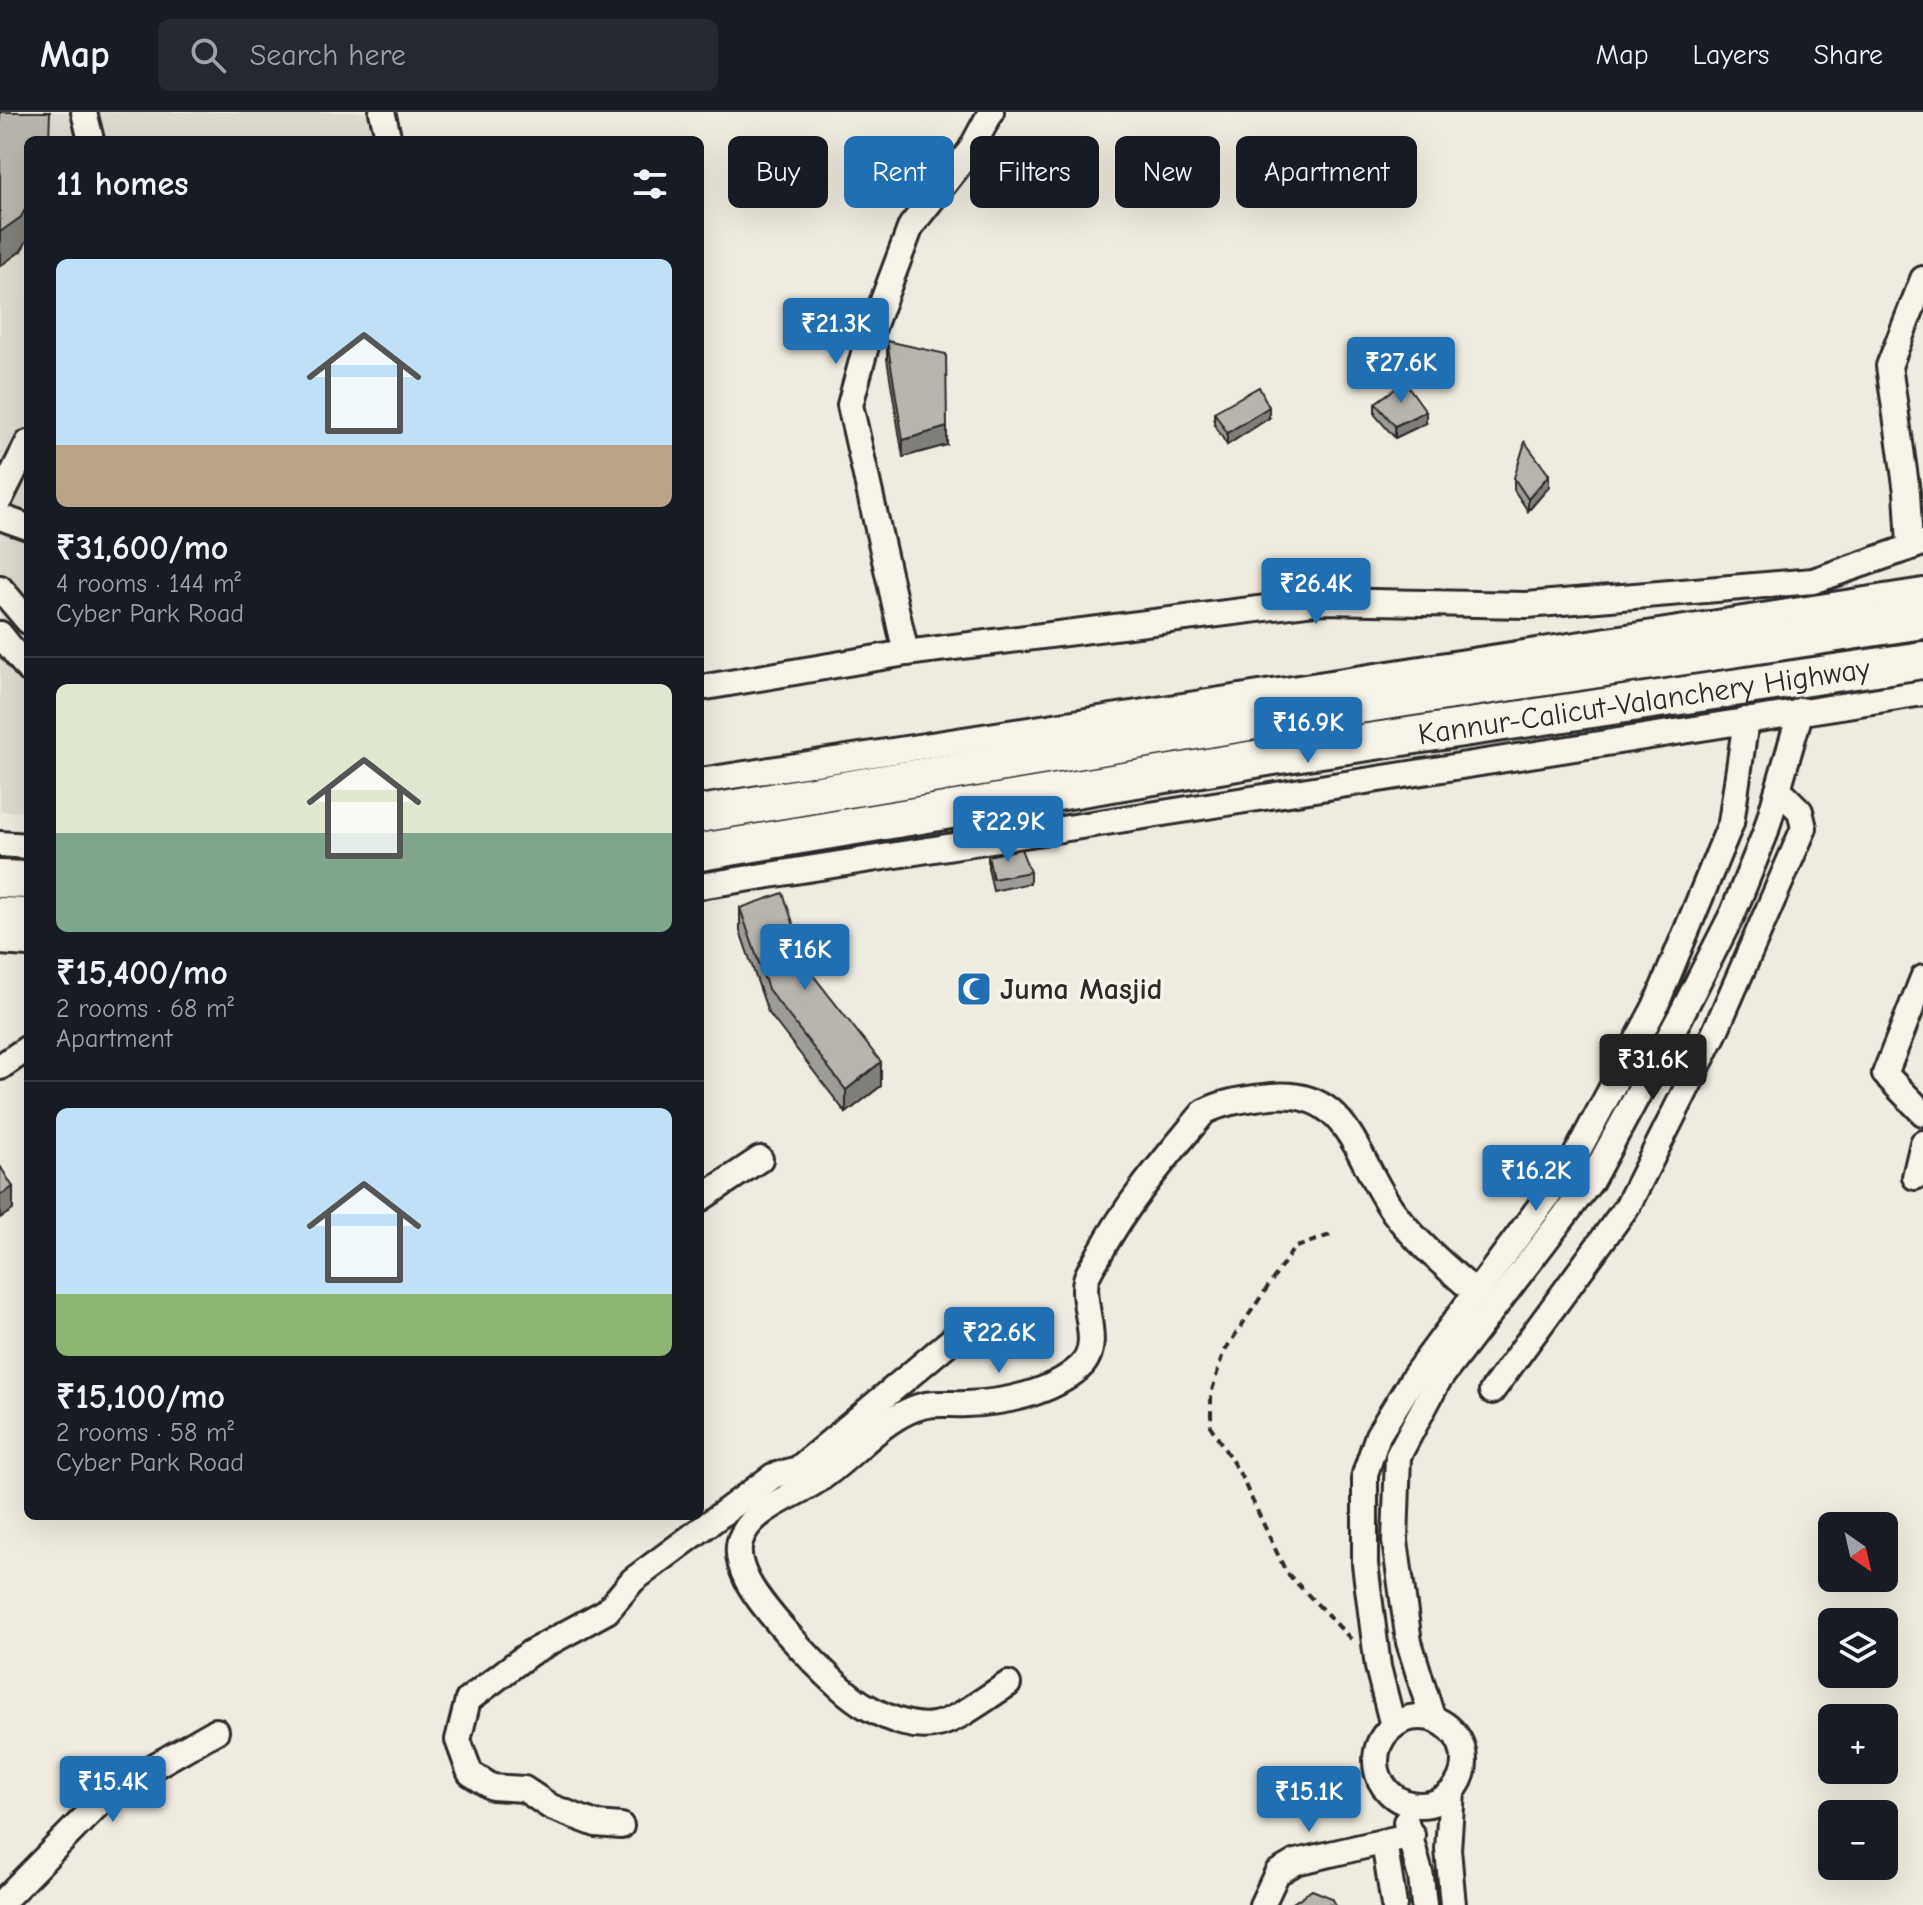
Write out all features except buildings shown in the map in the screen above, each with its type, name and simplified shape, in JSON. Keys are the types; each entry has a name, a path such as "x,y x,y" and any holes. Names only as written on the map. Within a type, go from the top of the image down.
{"highway":[{"path":"704,813 1258,721 1923,620"},
{"name":"Kannur-Calicut-Valanchery Highway","path":"704,851 1273,756 1923,660"},
{"path":"0,879 24,880"},
{"path":"0,916 24,917"}],"street":[{"path":"84,112 90,136"},
{"path":"382,112 388,136"},
{"path":"906,653 850,405 866,346 911,226 970,151 991,112"},
{"path":"704,687 906,653 1322,601 1527,605 1813,581 1916,544 1889,366 1923,279"},
{"path":"0,499 24,451"},
{"path":"0,517 24,526"},
{"path":"0,588 24,616"},
{"path":"704,780 1923,591"},
{"path":"0,634 24,664"},
{"path":"704,885 1923,693"},
{"path":"1432,1717 1409,1642 1395,1541 1398,1456 1438,1381 1591,1181 1733,913 1778,789 1801,710"},
{"path":"1393,1726 1378,1667 1365,1564 1365,1474 1378,1435 1415,1375 1570,1166 1655,1007 1731,823 1746,720"},
{"path":"1492,1391 1628,1205 1714,1034 1804,828 1800,811 1778,789"},
{"path":"0,844 24,846"},
{"path":"0,942 24,944"},
{"path":"1923,978 1885,1074 1923,1113"},
{"path":"0,1067 24,1051"},
{"path":"621,1826 596,1824 551,1807 524,1789 492,1787 470,1773 458,1740 468,1700 530,1653 607,1611 633,1580 662,1556 692,1538 773,1476 798,1469 878,1418 937,1402 965,1404 1029,1393 1078,1369 1089,1351 1085,1281 1123,1211 1204,1112 1222,1103 1289,1093 1316,1099 1343,1122 1391,1209 1413,1235 1476,1293"},
{"path":"1915,1177 1923,1143"},
{"path":"704,1196 760,1159"},
{"path":"954,1338 822,1478 766,1510 743,1533 738,1555 747,1581 786,1633 862,1704 899,1724 924,1728 949,1721 1008,1684"},
{"path":"1424,1905 1412,1835 1398,1801 1378,1779 1375,1765 1376,1750 1393,1726 1406,1719 1432,1717 1448,1727 1463,1751 1464,1766 1452,1792 1448,1849 1453,1905"},
{"path":"0,1904 111,1791 216,1731"},
{"path":"1398,1801 1427,1806 1452,1792"},
{"path":"1262,1905 1277,1873 1296,1862 1412,1835"},
{"path":"1384,1842 1394,1905"}],"path":[{"path":"1330,1235 1294,1248 1223,1353 1211,1394 1211,1427 1240,1474 1286,1572 1378,1667"}],"shaded area":[{"path":"0,112 382,112 388,136 24,136 24,812 0,811"}],"place":[{"name":"Juma Masjid","path":"974,989"}]}
